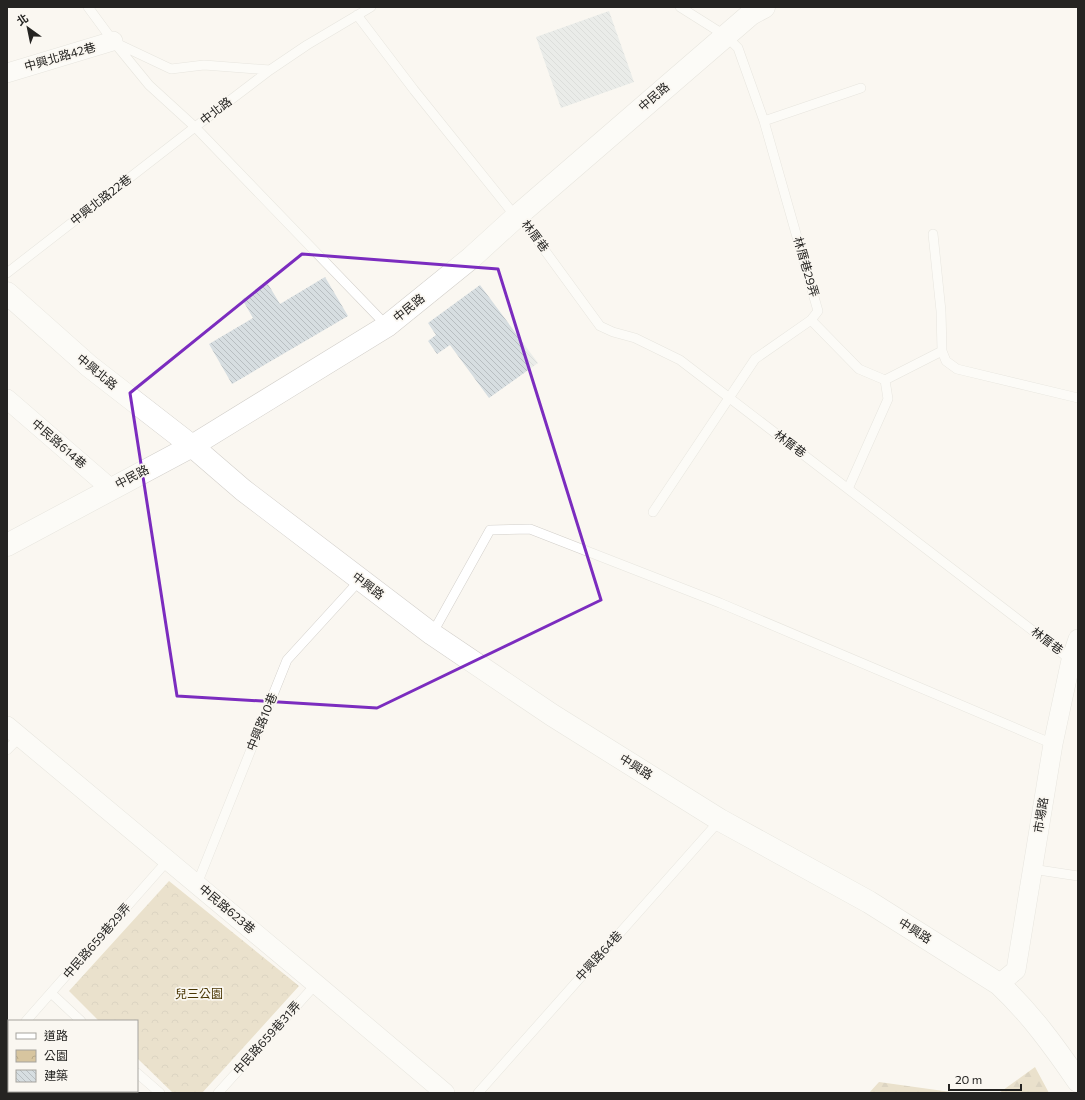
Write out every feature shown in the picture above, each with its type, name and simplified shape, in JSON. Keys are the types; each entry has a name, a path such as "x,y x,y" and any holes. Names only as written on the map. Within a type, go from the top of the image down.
{"main road":[{"name":"中民路","path":"7,545 110,488 192,446 387,326 470,258 751,14 764,7"},
{"name":"中興北路","path":"7,293 89,366 192,446"},
{"name":"中興路","path":"192,446 243,490 432,634 552,715 720,820 869,902 999,984 1017,1001 1052,1043 1078,1081"}],"street":[{"name":"中興北路42巷","path":"7,72 113,42"},
{"name":"中民路614巷","path":"7,399 110,488"},
{"name":"市場路","path":"999,984 1016,970 1053,744 1075,657 1078,639"},
{"name":"中民路623巷","path":"14,731 445,1093"}],"lane":[{"name":"中北路","path":"88,7 113,42 149,85 195,127 270,70 307,45 371,7"},
{"name":"林厝巷29弄","path":"680,7 726,36 738,48 764,121 818,311 811,320"},
{"name":"林厝巷","path":"357,15 414,90 517,216 600,326 635,338 680,360 848,489 1075,657"},
{"path":"113,42 171,69 204,65 270,70"},
{"path":"764,121 861,88"},
{"path":"195,127 387,326"},
{"name":"中興北路22巷","path":"7,273 195,127"},
{"path":"933,234 941,311 942,351 946,361 957,369 1078,398"},
{"path":"653,512 756,359 811,320 859,369 885,380 942,351"},
{"path":"848,489 888,399 885,380"},
{"path":"432,634 490,530 530,529 727,606 1053,744"},
{"name":"中興路10巷","path":"197,884 287,660 360,580"},
{"path":"7,750 14,731"},
{"name":"中興路64巷","path":"478,1093 720,820"},
{"name":"中民路659巷29弄","path":"27,1020 168,860"},
{"path":"1032,869 1078,876"},
{"name":"中民路659巷31弄","path":"218,1093 316,984"},
{"path":"51,993 80,1020"},
{"path":"138,1074 160,1093"}],"highlighted area":[{"path":"302,254 498,269 601,600 377,708 177,696 130,393"}],"green space":[{"name":"兒三公園","path":"169,881 299,986 202,1093 173,1093 138,1059 138,1020 98,1020 69,991"},
{"path":"1035,1067 1049,1093 999,1093"},
{"path":"879,1082 958,1093 869,1093"}],"building":[{"path":"609,11 634,82 561,108 536,37"},
{"path":"325,277 348,316 232,384 209,344 253,318 242,299 268,284 280,304"},
{"path":"480,285 538,363 489,398 450,345 437,354 428,341 436,335 428,323"}]}
